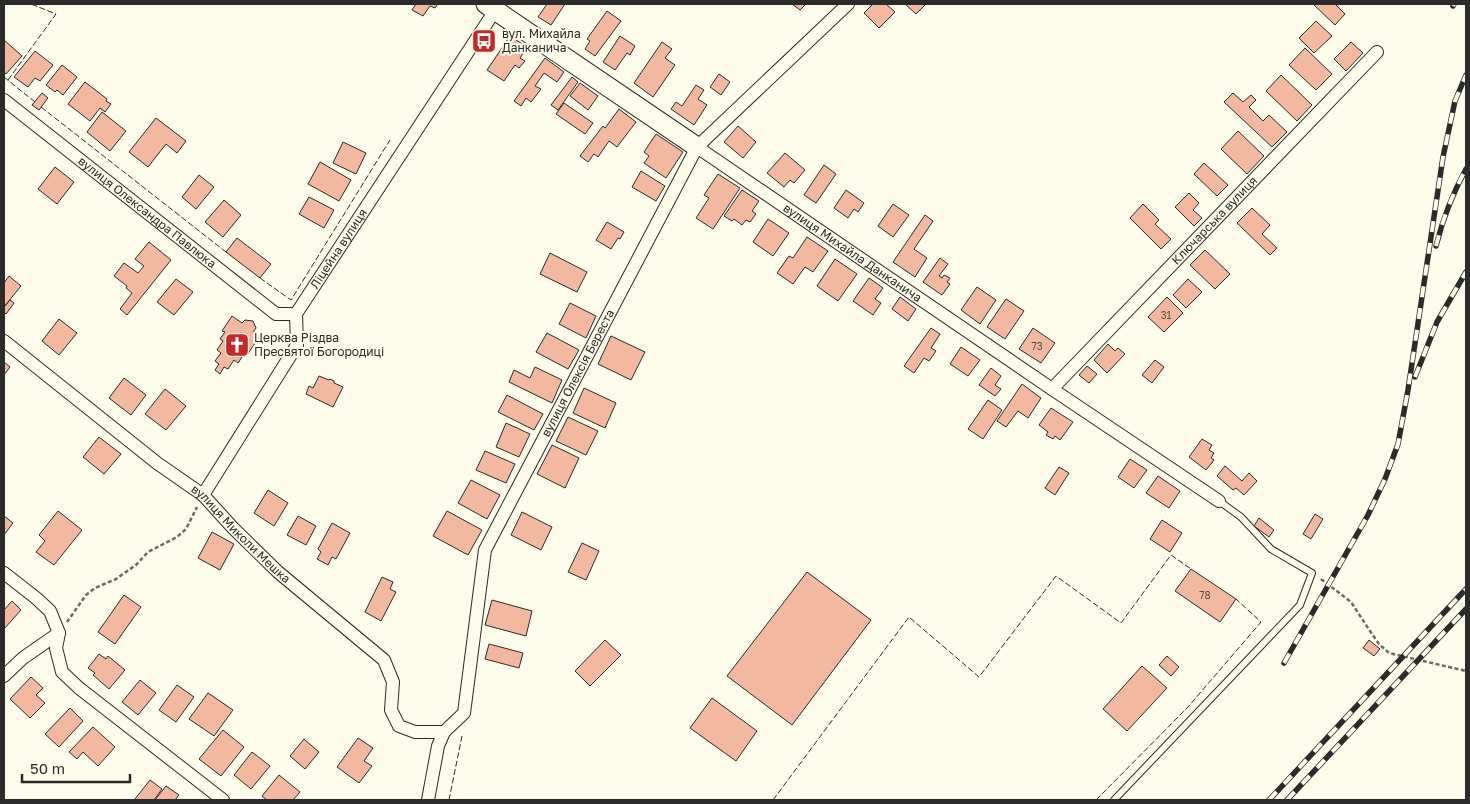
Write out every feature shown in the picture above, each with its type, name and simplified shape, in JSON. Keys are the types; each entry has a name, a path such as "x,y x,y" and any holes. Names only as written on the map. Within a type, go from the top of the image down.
{"street":[{"name":"вулиця Олексія Береста","path":"428,800 438,746 444,732 464,713 485,550 697,147 847,4"},
{"name":"вулиця Михайла Данканича","path":"491,6 1219,501"},
{"name":"Ліцейна вулиця","path":"296,314 491,6"},
{"name":"Ключарська вулиця","path":"1052,389 1377,52"},
{"name":"вулиця Олександра Павлюка","path":"4,100 276,314 296,314"},
{"path":"203,495 297,345 296,314"},
{"name":"вулиця Миколи Мешка","path":"4,341 157,463 203,495 233,528 278,572 384,660 393,682 391,710 399,726 415,732 444,732"},
{"path":"4,573 50,611 58,633 56,648 62,672 79,688 224,800"},
{"path":"4,676 23,658 58,633"}],"lane":[{"path":"1114,800 1300,604 1312,573 1271,548 1241,518 1219,501"}],"path":[{"path":"58,633 86,595 95,588 116,579 136,565 148,552 177,537 186,529 203,495"},
{"path":"1312,573 1351,602 1379,644 1389,653 1466,671"}],"building":[{"path":"416,4 438,4 435,8 430,6 423,16 412,10"},
{"path":"547,4 565,4 551,25 538,17"},
{"path":"792,4 806,4 800,10"},
{"path":"873,4 886,4 895,12 879,28 864,13"},
{"path":"905,4 926,4 916,14"},
{"path":"1313,4 1335,4 1345,14 1335,25"},
{"path":"607,11 621,21 595,56 585,49 590,41 587,39"},
{"path":"1316,21 1332,36 1314,53 1299,38"},
{"path":"486,32 492,36 482,51 476,47"},
{"path":"510,36 527,47 520,58 525,61 519,68 515,65 504,81 487,70"},
{"path":"620,36 635,46 630,55 627,53 615,70 603,62"},
{"path":"4,40 22,56 6,74 4,72"},
{"path":"662,42 672,49 665,58 675,65 653,97 634,83"},
{"path":"1351,42 1363,53 1346,71 1334,59"},
{"path":"1305,48 1332,74 1316,90 1289,65"},
{"path":"35,51 53,65 40,81 35,78 28,87 14,77"},
{"path":"545,58 564,72 557,82 544,73 535,86 541,89 531,102 526,98 521,106 514,101"},
{"path":"62,65 77,77 63,95 46,85"},
{"path":"719,74 730,82 721,95 710,87"},
{"path":"1281,75 1312,105 1297,121 1266,91"},
{"path":"572,77 578,82 558,110 551,105"},
{"path":"85,82 111,104 105,112 100,108 90,121 68,104"},
{"path":"580,83 598,96 588,110 570,96"},
{"path":"696,85 704,90 698,99 707,105 694,125 671,109 676,102 682,106"},
{"path":"42,93 48,98 39,110 32,105"},
{"path":"1233,93 1243,102 1251,95 1256,100 1249,107 1263,121 1269,115 1287,132 1272,147 1224,102"},
{"path":"564,103 593,123 585,134 556,114"},
{"path":"619,109 636,122 617,147 609,141 598,157 594,154 588,162 580,156"},
{"path":"102,112 126,131 110,151 87,132"},
{"path":"156,118 186,141 177,153 166,144 148,167 129,152"},
{"path":"738,126 756,142 743,158 724,142"},
{"path":"1238,131 1264,156 1247,174 1221,149"},
{"path":"656,134 683,152 666,178 644,163 649,156 644,152"},
{"path":"343,142 366,153 356,174 333,163"},
{"path":"785,153 805,170 794,183 790,180 784,187 767,173"},
{"path":"320,162 351,180 339,201 308,184"},
{"path":"1204,163 1228,185 1217,196 1194,174"},
{"path":"824,165 836,174 816,203 804,195"},
{"path":"55,167 74,182 57,204 38,189"},
{"path":"641,171 665,186 656,201 632,187"},
{"path":"718,174 740,188 713,229 696,218 709,198 704,195"},
{"path":"199,175 214,187 196,209 182,197"},
{"path":"742,190 759,201 752,211 756,214 750,222 746,220 742,225 734,219 732,221 724,216"},
{"path":"846,190 864,203 858,212 854,209 848,218 834,208"},
{"path":"1189,193 1199,203 1193,210 1202,218 1194,226 1175,207"},
{"path":"309,197 334,210 324,228 299,214"},
{"path":"224,200 241,215 223,237 205,222"},
{"path":"893,204 909,215 893,237 878,226"},
{"path":"1143,204 1159,220 1155,224 1171,239 1161,249 1130,218"},
{"path":"1252,208 1270,225 1262,234 1277,248 1270,255 1237,223"},
{"path":"925,215 933,221 914,249 927,258 915,277 893,262"},
{"path":"768,219 789,233 773,256 753,242"},
{"path":"607,222 624,232 611,249 596,240"},
{"path":"807,237 828,251 813,272 805,267 793,284 777,273 789,256 793,258"},
{"path":"237,238 271,264 260,278 226,252"},
{"path":"149,242 171,260 127,315 120,309 132,293 126,288 127,286 114,276 124,263 138,273 144,266 135,259"},
{"path":"1205,250 1230,274 1215,289 1190,265"},
{"path":"550,253 587,272 577,292 540,274"},
{"path":"940,258 948,264 939,276 942,278 944,275 950,278 947,282 950,284 942,295 923,282"},
{"path":"835,259 857,274 838,301 817,286"},
{"path":"9,276 21,286 4,307 4,283"},
{"path":"869,278 883,288 875,299 881,303 873,315 853,301"},
{"path":"176,279 193,292 174,315 157,302"},
{"path":"1188,279 1202,292 1186,308 1173,295"},
{"path":"977,287 996,300 980,324 961,310"},
{"path":"900,297 916,309 908,321 892,309"},
{"path":"1167,297 1183,313 1164,332 1148,317"},
{"path":"1006,299 1024,311 1005,339 987,327"},
{"path":"10,300 14,303 6,314 4,307"},
{"path":"570,303 596,316 586,338 559,324"},
{"name":"Церква Різдва Пресвятої Богородиці","path":"232,316 242,323 245,320 253,321 256,328 253,332 260,336 247,355 244,354 238,363 234,360 228,369 224,367 220,374 215,370 219,364 215,361 221,353 217,350 223,341 220,339 225,332 222,331"},
{"path":"59,319 77,333 59,355 42,341"},
{"path":"931,328 940,334 931,348 936,351 929,361 924,358 914,373 904,366"},
{"path":"1033,328 1055,343 1041,363 1019,349"},
{"path":"547,333 579,350 568,369 536,352"},
{"path":"611,336 645,352 631,380 598,364"},
{"path":"1108,344 1115,351 1118,348 1125,354 1107,373 1094,360"},
{"path":"961,347 980,360 968,376 950,364"},
{"path":"1155,360 1164,367 1152,383 1142,375"},
{"path":"4,362 10,367 4,375"},
{"path":"1087,366 1097,374 1089,383 1079,375"},
{"path":"535,367 562,380 552,403 509,382 514,370 530,378"},
{"path":"991,368 1001,376 995,385 1001,389 995,396 979,385"},
{"path":"319,376 330,379 343,387 333,407 306,394 309,386 313,388"},
{"path":"124,378 146,395 131,415 109,398"},
{"path":"1022,384 1041,398 1028,418 1018,411 1006,427 997,421"},
{"path":"584,388 616,403 605,428 573,413"},
{"path":"165,389 186,406 166,430 145,414"},
{"path":"507,395 543,414 534,430 498,412"},
{"path":"988,400 1002,410 983,439 968,429"},
{"path":"1051,408 1073,422 1060,440 1055,436 1053,439 1046,435 1048,432 1039,425"},
{"path":"568,417 598,431 586,455 556,441"},
{"path":"506,423 530,434 519,457 496,447"},
{"path":"99,437 121,454 104,474 83,457"},
{"path":"1202,439 1212,445 1209,450 1214,453 1211,458 1214,460 1206,470 1189,457"},
{"path":"552,445 579,458 565,488 537,474"},
{"path":"485,451 515,464 506,483 476,470"},
{"path":"1130,459 1147,470 1134,488 1118,477"},
{"path":"1225,466 1242,481 1249,473 1257,481 1244,495 1236,488 1233,490 1217,476"},
{"path":"1059,467 1069,473 1055,495 1045,488"},
{"path":"1158,476 1180,491 1169,508 1146,493"},
{"path":"471,480 500,495 487,519 458,503"},
{"path":"268,490 288,503 274,526 254,513"},
{"path":"58,511 82,530 54,565 36,552 45,541 39,535"},
{"path":"447,511 482,530 468,555 433,536"},
{"path":"522,512 552,527 541,550 511,535"},
{"path":"1315,514 1323,519 1311,539 1303,534"},
{"path":"4,516 13,523 4,535"},
{"path":"298,516 316,526 306,545 287,535"},
{"path":"1259,518 1274,530 1269,537 1254,526"},
{"path":"1162,520 1182,533 1170,552 1150,539"},
{"path":"332,523 350,533 336,559 332,557 328,565 317,559 321,552 318,549"},
{"path":"212,532 234,544 220,570 198,558"},
{"path":"582,543 599,551 586,580 568,572"},
{"path":"1191,569 1236,599 1220,622 1175,591"},
{"path":"807,572 871,620 792,725 727,676"},
{"path":"382,577 393,582 390,589 396,592 381,621 365,612"},
{"path":"124,595 141,607 115,644 98,632"},
{"path":"492,600 532,611 526,636 485,625"},
{"path":"12,601 21,610 4,629 4,610"},
{"path":"605,640 621,655 590,686 575,671"},
{"path":"1369,640 1380,649 1374,656 1363,648"},
{"path":"489,644 523,653 519,668 485,659"},
{"path":"99,654 106,659 108,656 125,670 109,689 88,668"},
{"path":"1167,656 1179,667 1171,676 1159,665"},
{"path":"1142,666 1167,688 1127,731 1103,709"},
{"path":"31,677 43,688 36,695 45,703 30,718 10,699"},
{"path":"140,680 156,693 138,715 122,702"},
{"path":"177,685 194,697 176,722 159,710"},
{"path":"208,693 233,710 214,736 189,719"},
{"path":"712,698 757,731 736,761 690,728"},
{"path":"70,708 83,721 59,747 45,734"},
{"path":"93,727 115,747 98,766 83,752 77,759 69,752"},
{"path":"223,730 244,747 221,776 199,759"},
{"path":"358,738 373,748 364,761 372,766 359,783 337,767"},
{"path":"304,739 319,752 305,769 290,756"},
{"path":"252,752 270,766 251,789 234,775"},
{"path":"279,775 300,792 293,800 267,800 262,796"},
{"path":"150,780 162,789 154,800 135,799"},
{"path":"166,786 179,795 175,800 155,800"}],"railway":[{"path":"1284,663 1368,515 1385,479 1398,444 1408,390 1443,157 1455,101 1466,75"},
{"path":"1436,246 1449,206 1466,169"},
{"path":"1415,377 1437,322 1466,272"},
{"path":"1269,800 1466,589"},
{"path":"1287,800 1466,609"}],"fence":[{"path":"8,80 56,14 31,4"},
{"path":"4,77 35,102"},
{"path":"41,107 226,252"},
{"path":"260,278 291,300 390,140"},
{"path":"773,800 909,617 979,677 1056,576 1121,623 1171,555 1191,569"},
{"path":"1096,800 1188,707 1261,622 1236,599"},
{"path":"449,800 462,736"}],"place":[{"name":"вул. Михайла Данканича","path":"484,41"},
{"name":"Церква Різдва Пресвятої Богородиці","path":"237,345"}]}
